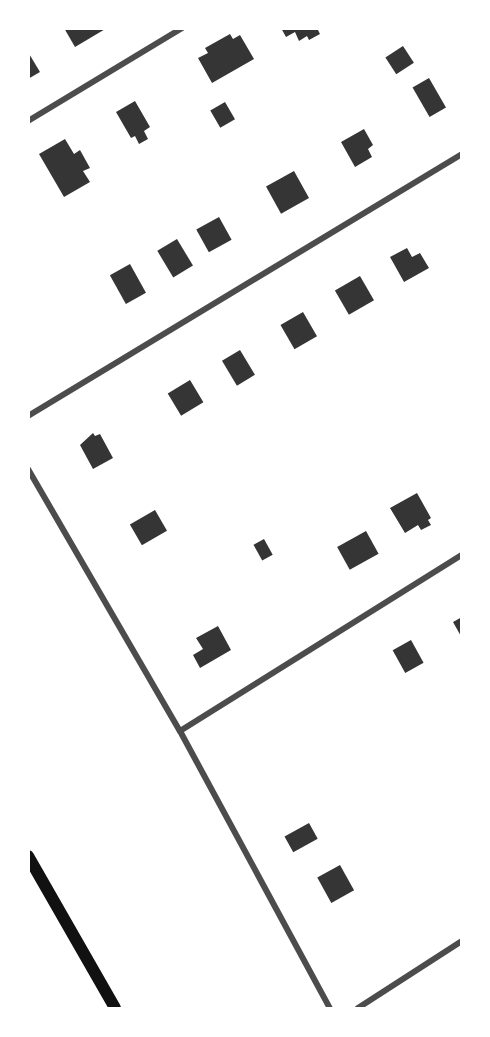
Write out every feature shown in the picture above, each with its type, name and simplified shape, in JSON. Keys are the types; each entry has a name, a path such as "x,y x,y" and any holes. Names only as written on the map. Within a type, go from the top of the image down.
{"main road":[{"path":"28,856 115,1008"}],"street":[{"path":"28,121 182,28"},
{"path":"28,416 462,154"},
{"path":"28,469 180,731 330,1008"},
{"path":"180,731 462,555"},
{"path":"358,1008 462,942"}],"building":[{"path":"64,28 107,28 75,47"},
{"path":"281,28 317,28 320,34 309,40 307,36 299,41 295,32 286,37"},
{"path":"230,34 233,39 240,35 254,59 212,83 198,58 208,53 205,48"},
{"path":"403,46 414,63 396,74 385,57"},
{"path":"28,52 40,72 28,79"},
{"path":"429,78 446,107 430,117 413,88"},
{"path":"135,101 150,127 144,131 148,139 139,144 135,136 131,138 116,112"},
{"path":"225,102 235,119 220,128 210,110"},
{"path":"364,129 373,145 368,149 372,157 355,167 341,142"},
{"path":"65,139 74,154 80,150 90,168 83,171 90,182 64,197 39,154"},
{"path":"294,171 309,198 281,214 266,187"},
{"path":"219,217 232,240 209,252 196,230"},
{"path":"177,239 193,266 173,277 157,251"},
{"path":"407,248 412,257 420,253 429,268 404,282 390,257"},
{"path":"130,264 146,293 126,304 110,275"},
{"path":"360,276 374,300 349,315 335,290"},
{"path":"303,312 317,336 294,349 280,325"},
{"path":"240,350 255,375 237,386 222,361"},
{"path":"190,380 203,402 181,416 168,393"},
{"path":"93,433 95,436 100,434 113,458 93,469 80,445"},
{"path":"417,493 431,518 428,520 431,525 421,530 418,525 405,533 390,508"},
{"path":"155,510 167,531 142,545 130,524"},
{"path":"366,531 379,554 350,570 337,547"},
{"path":"264,539 273,555 262,561 254,545"},
{"path":"462,617 462,638 453,622"},
{"path":"218,626 231,650 200,668 193,655 203,649 196,638"},
{"path":"411,640 424,663 405,673 393,650"},
{"path":"309,823 318,839 293,852 285,837"},
{"path":"340,865 354,890 331,903 317,878"}]}
